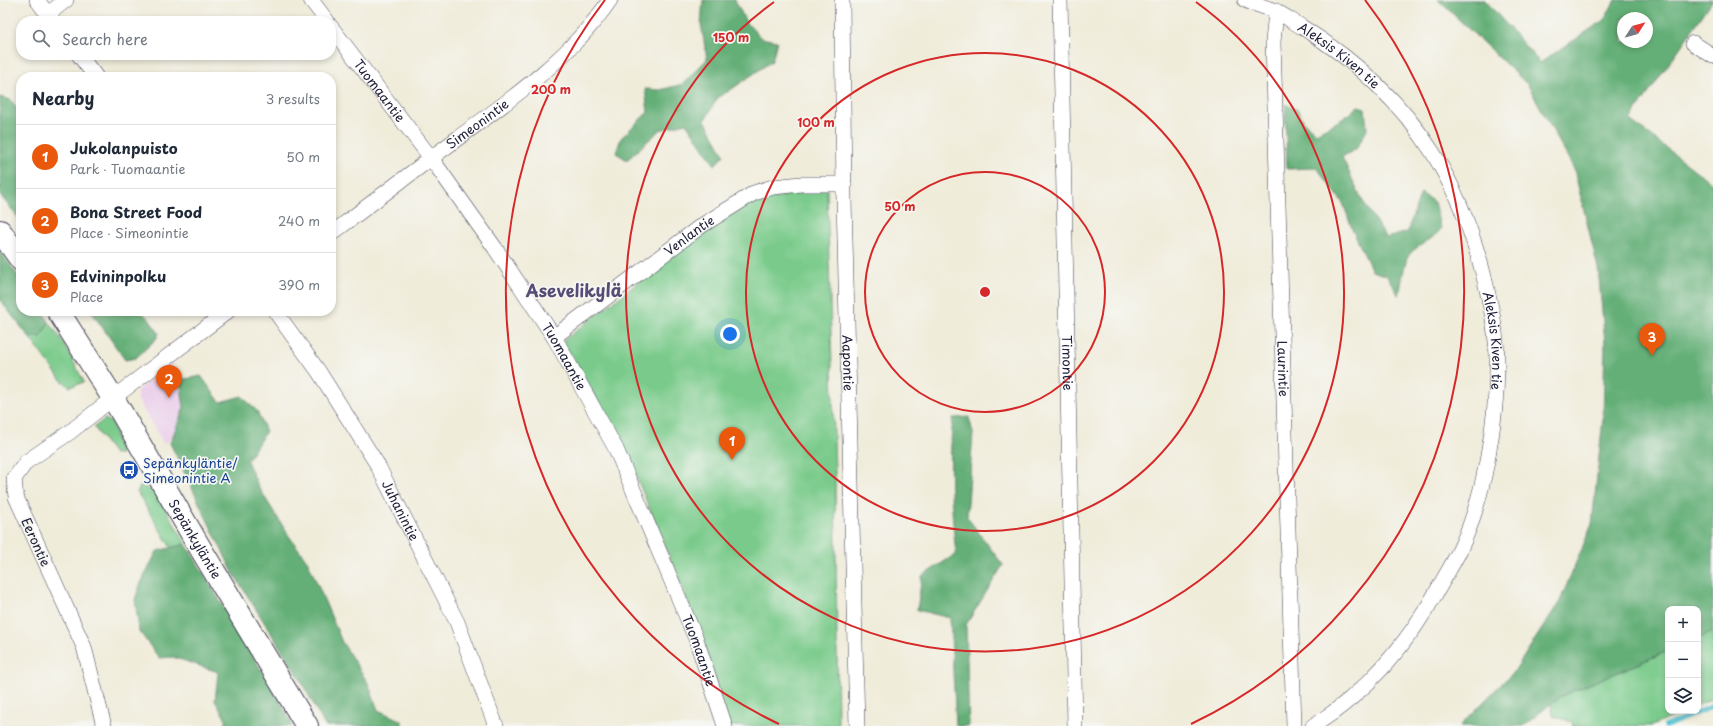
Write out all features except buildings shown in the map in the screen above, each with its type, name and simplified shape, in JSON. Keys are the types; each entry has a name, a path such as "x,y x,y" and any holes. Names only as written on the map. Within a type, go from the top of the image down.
{"main road":[{"path":"0,231 16,253"},
{"name":"Sepänkyläntie","path":"61,316 113,398 196,541 307,726"}],"street":[{"path":"37,0 50,16"},
{"path":"52,16 66,0"},
{"path":"311,0 323,16"},
{"name":"Simeonintie","path":"336,230 500,107 564,54 597,19 610,0"},
{"name":"Aapontie","path":"842,0 844,184 857,726"},
{"name":"Timontie","path":"1060,0 1075,726"},
{"name":"Aleksis Kiven tie","path":"1245,0 1276,11 1328,43 1368,77 1394,102 1433,153 1458,200 1471,232 1491,301 1496,348 1497,370 1486,464 1477,503 1462,545 1426,611 1384,667 1354,696 1313,726"},
{"name":"Laurintie","path":"1276,11 1273,42 1294,726"},
{"name":"Tuomaantie","path":"336,34 431,158 495,248 554,337 616,449 696,639 726,726"},
{"path":"1693,43 1713,56"},
{"path":"84,60 92,72"},
{"name":"Venlantie","path":"554,337 701,226 754,193 773,187 801,184 844,184"},
{"path":"113,398 221,316"},
{"name":"Juhanintie","path":"279,316 319,372 377,464 457,622 496,726"},
{"name":"Eerontie","path":"104,726 84,647 16,497 14,479 26,462 70,432 113,398"}],"shaded area":[{"path":"170,363 205,413 164,444 137,399 137,391"}],"green space":[{"path":"703,0 735,0 746,22 761,38 777,41 772,61 718,97 705,120 724,155 715,165 686,123 660,130 627,160 616,153 621,138 648,112 645,89 660,90 683,84 707,59 701,24"},
{"path":"1438,0 1485,0 1540,63 1604,20 1615,0 1713,0 1630,120 1713,184 1713,632 1701,638 1701,606 1665,606 1665,652 1561,696 1523,726 1460,726 1515,670 1560,601 1592,524 1603,418 1605,343 1598,268 1574,169 1528,85"},
{"path":"0,97 11,100 16,107 16,215 0,195"},
{"path":"1285,104 1298,110 1304,122 1316,133 1344,118 1358,106 1365,108 1367,130 1356,149 1342,157 1361,198 1386,238 1407,232 1421,193 1434,202 1441,229 1433,237 1416,248 1407,258 1399,296 1387,276 1372,271 1353,231 1343,203 1317,168 1287,169"},
{"path":"827,189 835,473 838,726 728,726 702,636 624,447 563,341 702,233 757,200"},
{"path":"0,251 16,273 16,316 45,316 49,322 41,337 29,337 0,300"},
{"path":"94,316 146,316 159,333 156,339 136,358 125,360"},
{"path":"49,322 62,340 84,382 70,387 61,380 29,337 41,337"},
{"path":"201,376 220,402 242,396 257,411 266,431 247,461 259,488 289,536 308,562 342,642 368,683 378,710 402,721 402,726 325,726 300,679 233,573 170,443 184,408 180,380"},
{"path":"969,417 973,433 967,517 1003,565 966,625 969,726 956,726 950,618 917,610 922,576 956,554 951,486 951,435 953,418"},
{"path":"105,419 112,423 121,454 114,454 94,427"},
{"path":"141,485 157,494 186,544 171,548 137,492"},
{"path":"186,544 281,703 293,726 223,726 227,721 215,701 218,672 173,657 159,658 139,631 135,599 140,585 157,551"},
{"path":"1713,632 1713,699 1701,704 1701,642 1701,638"},
{"path":"1665,652 1665,714 1678,714 1652,726 1573,726 1572,722 1553,716 1551,704 1561,696"}],"waterway":[{"path":"1666,726 1713,706"}],"place":[{"name":"Edvininpolku","path":"1652,356"},
{"name":"Bona Street Food","path":"169,398"},
{"name":"Jukolanpuisto","path":"732,460"},
{"name":"Sepänkyläntie/ Simeonintie A","path":"129,470"}],"district":[{"name":"Asevelikylä","path":"574,291"}]}
